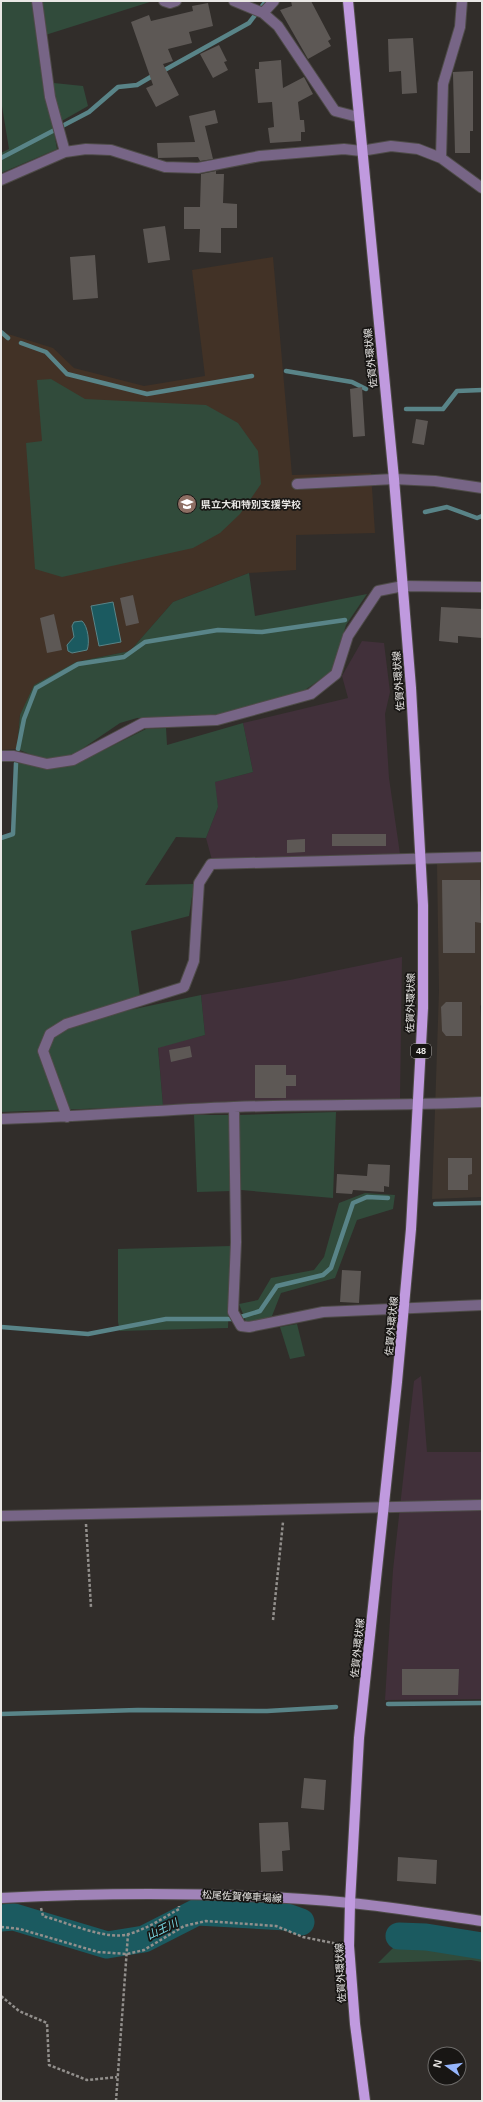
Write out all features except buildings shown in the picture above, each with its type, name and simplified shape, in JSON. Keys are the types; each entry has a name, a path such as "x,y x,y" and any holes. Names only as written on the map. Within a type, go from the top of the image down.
{"main road":[{"name":"佐賀外環状線","path":"348,1 403,586 411,688 423,905 423,1008 404,1309 360,1738 350,1903 349,1946 355,2024 365,2101"},
{"name":"松尾佐賀停車場線","path":"1,1898 119,1893 223,1894 350,1903 482,1921"}],"street":[{"path":"37,1 50,97 64,152"},
{"path":"164,1 170,3 176,1"},
{"path":"234,1 263,13 278,26 335,111 358,117"},
{"path":"263,13 274,1"},
{"path":"441,158 443,84 460,27 462,1"},
{"path":"1,180 64,152 86,149 111,150 166,167 198,168 260,156 344,149 361,151 391,146 418,149 441,158 482,188"},
{"path":"297,484 394,479 435,481 482,488"},
{"path":"1,756 14,756 47,764 73,760 143,723 217,720 311,694 336,674 348,636 378,591 403,586 482,587"},
{"path":"66,1117 43,1051 50,1034 66,1024 184,987 194,961 198,883 211,864 482,857"},
{"path":"1,1119 66,1117 234,1107 418,1105 482,1102"},
{"path":"234,1107 236,1242 233,1312 241,1326 249,1327 323,1312 482,1305"},
{"path":"1,1516 482,1505"}],"path":[{"path":"273,1620 284,1510"},
{"path":"86,1514 91,1607"},
{"path":"38,1896 43,1916 111,1935 128,1934 142,1929 179,1910 181,1894"},
{"path":"1,1927 20,1929 98,1952 127,1954 144,1950 184,1926 206,1921 276,1926 303,1936 349,1946"},
{"path":"116,2101 128,1934"},
{"path":"1,1996 19,2011 47,2023 49,2065 87,2080 117,2077"}],"shaded area":[{"name":"県立大和特別支援学校","path":"273,257 292,475 371,473 375,533 296,535 296,570 249,573 173,602 130,651 76,662 20,715 17,749 1,750 1,330 8,334 53,348 74,368 144,386 205,376 192,270"},
{"path":"362,641 384,643 390,692 385,714 389,778 400,854 212,860 206,838 218,807 214,782 253,772 243,723 348,698 342,676"},
{"path":"482,862 482,1004 480,1006 482,1027 482,1197 432,1199 439,991 437,864"},
{"path":"402,957 400,1099 163,1106 158,1047 205,1035 201,995 290,980"},
{"path":"421,1376 427,1452 482,1452 482,1699 385,1700 393,1570 414,1381"}],"green space":[{"path":"1,1 153,1 39,37 44,82 83,86 88,106 53,126 57,149 1,173 1,153 9,149 1,100"},
{"path":"51,379 85,399 206,405 238,423 258,451 261,484 240,514 220,533 193,548 62,577 35,569 26,443 42,441 37,380"},
{"path":"249,573 255,616 367,594 346,625 332,671 305,690 215,716 137,718 120,723 73,755 45,760 17,749 20,715 34,685 76,662 130,651 173,602"},
{"path":"243,723 253,772 215,782 218,807 206,838 176,837 145,885 194,884 189,916 131,931 140,997 58,1025 201,995 205,1035 158,1048 163,1106 1,1112 1,838 13,835 18,763 46,767 74,765 146,729 166,728 167,745"},
{"path":"336,1112 333,1198 241,1190 239,1115"},
{"path":"194,1115 232,1115 232,1191 197,1192"},
{"path":"365,1193 395,1195 393,1209 357,1220 335,1278 281,1293 272,1316 247,1324 239,1304 258,1300 271,1278 314,1270 324,1257 339,1203"},
{"path":"231,1246 228,1328 120,1331 118,1322 118,1249"},
{"path":"297,1324 305,1356 290,1359 280,1327"},
{"path":"395,1946 460,1949 482,1952 482,1962 471,1960 378,1963"}],"water":[{"path":"113,602 121,642 99,646 91,606"},
{"path":"82,621 86,627 88,635 87,650 72,653 68,651 67,645 74,637 72,626 74,622"}],"waterway":[{"path":"161,72 249,23 266,1"},
{"path":"1,158 89,112 118,87 137,85 154,75"},
{"path":"1,332 8,338"},
{"path":"21,343 46,352 67,374 147,394 252,376"},
{"path":"286,371 352,382 366,389"},
{"path":"406,409 443,409 457,391 482,390"},
{"path":"425,512 447,507 477,518 482,516"},
{"path":"18,749 24,719 36,688 78,664 124,657 145,642 218,630 262,632 345,620"},
{"path":"1,838 13,834 16,763"},
{"path":"1,1327 88,1334 166,1319 234,1319 260,1311 277,1286 323,1275 331,1268 353,1203 367,1197 388,1198"},
{"path":"435,1204 482,1203"},
{"path":"388,1704 482,1703"},
{"path":"1,1714 138,1710 267,1711 336,1707"},
{"name":"山王川","path":"1,1918 14,1917 107,1945 144,1939 197,1912 287,1917 301,1922"},
{"name":"山王川","path":"399,1936 426,1937 482,1946"}],"place":[{"name":"県立大和特別支援学校","path":"187,504"}]}
